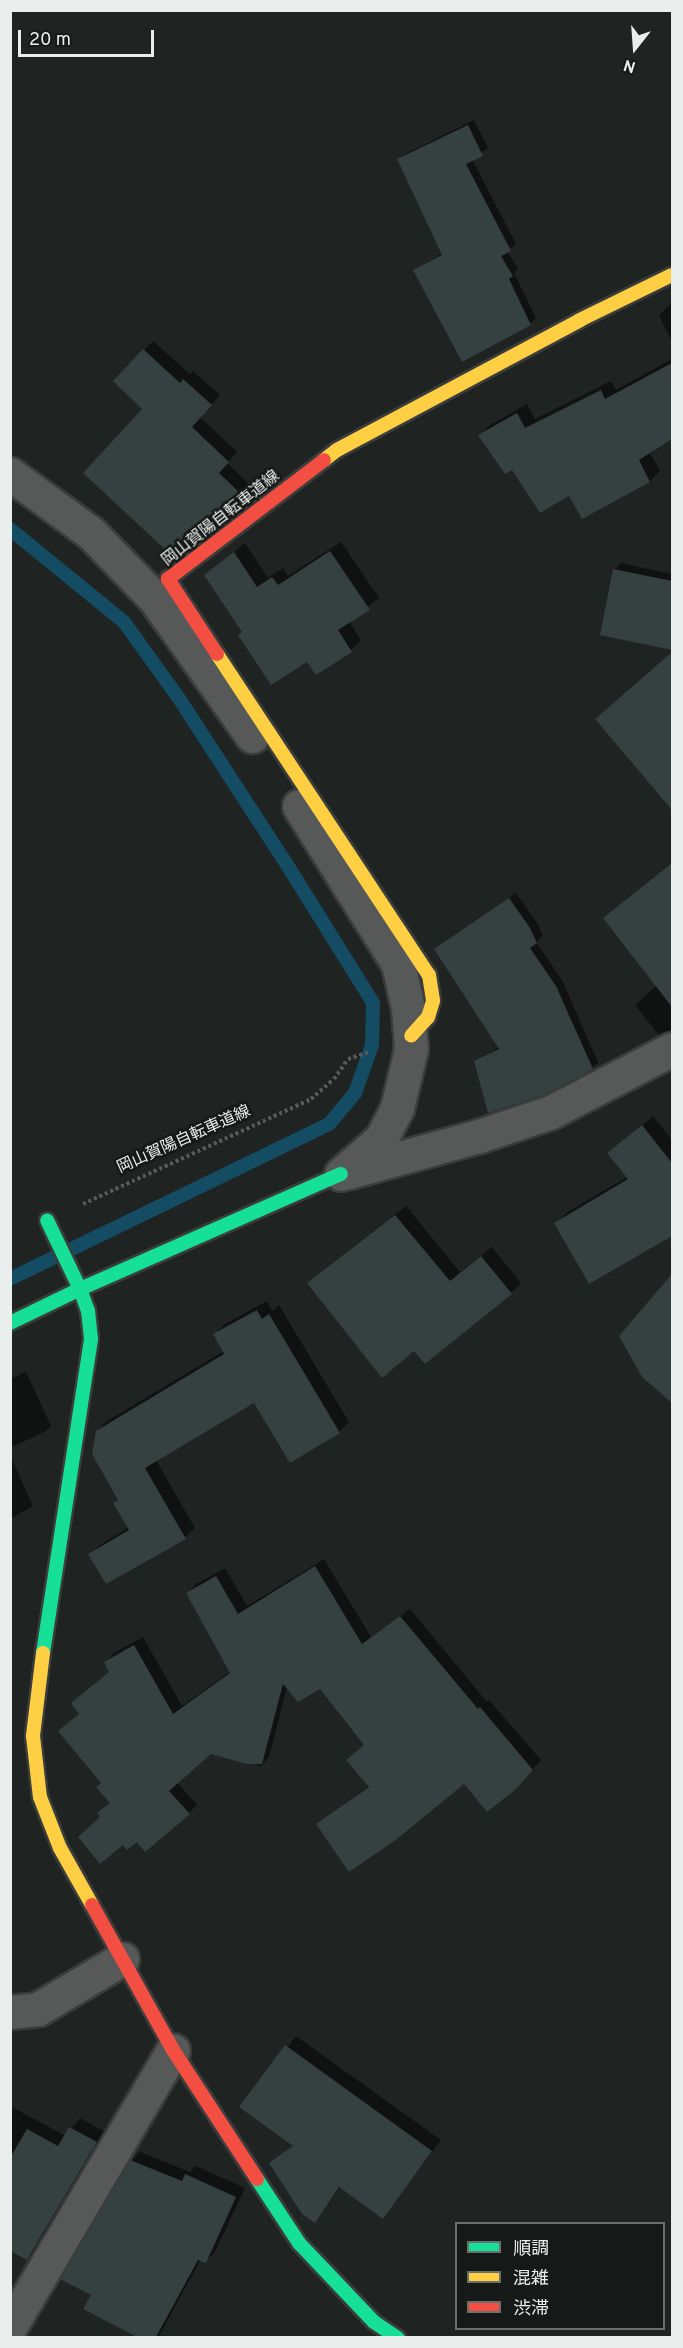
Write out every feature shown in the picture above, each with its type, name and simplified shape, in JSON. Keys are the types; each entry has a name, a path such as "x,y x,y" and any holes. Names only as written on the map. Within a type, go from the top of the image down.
{"street":[{"name":"岡山賀陽自転車道線","path":"411,1035 428,1017 433,1001 429,975 168,579 337,450 579,320 672,275"},
{"path":"10,459 33,468 168,579"},
{"path":"10,474 91,533 155,599 234,708 398,964 408,1008 411,1049 397,1108 381,1139 341,1174"},
{"path":"10,1323 80,1288 341,1174 479,1136 551,1112 672,1048"},
{"path":"47,1220 80,1288 88,1311 90,1339 49,1597 33,1736 40,1797 60,1848 173,2050 299,2243 374,2322 398,2337"},
{"path":"10,2012 38,2009 122,1959"},
{"path":"10,2327 173,2050"}],"path":[{"name":"岡山賀陽自転車道線","path":"47,1220 238,1135 311,1099 334,1079 348,1059 361,1055"}],"building":[{"path":"468,125 483,156 466,164 511,251 501,256 513,276 509,279 531,325 462,362 413,270 442,255 397,159"},
{"path":"143,349 180,383 183,379 212,405 192,427 229,462 219,473 244,497 170,554 83,473 142,409 113,381"},
{"path":"672,363 672,439 639,460 650,482 582,519 569,496 540,513 512,470 505,474 478,435 517,413 525,428 601,390 605,399"},
{"path":"330,551 370,610 338,630 352,652 316,675 307,662 271,685 238,635 242,632 204,575 234,552 257,587 272,577 278,585"},
{"path":"613,569 672,581 672,650 600,635"},
{"path":"672,652 672,810 595,719"},
{"path":"672,863 672,1007 603,918"},
{"path":"509,898 530,928 537,943 530,948 556,986 593,1069 544,1095 488,1113 474,1061 499,1049 434,949"},
{"path":"642,1125 672,1163 672,1236 589,1284 554,1223 628,1179 607,1153"},
{"path":"395,1215 450,1281 481,1256 512,1294 425,1364 414,1351 382,1378 307,1283"},
{"path":"672,1274 672,1403 642,1377 619,1336"},
{"path":"257,1310 262,1319 269,1314 340,1433 290,1463 254,1403 145,1468 186,1539 106,1584 88,1554 129,1530 113,1503 118,1500 92,1454 96,1431 224,1354 213,1334"},
{"path":"315,1566 362,1644 400,1616 533,1770 516,1789 487,1812 464,1784 397,1839 349,1872 316,1824 369,1787 346,1760 364,1745 320,1689 298,1702 283,1684 262,1764 247,1764 211,1754 169,1791 190,1814 145,1852 137,1842 127,1850 123,1845 100,1864 78,1837 100,1817 97,1813 110,1803 96,1787 101,1783 58,1731 79,1714 71,1703 109,1672 104,1662 134,1645 173,1714 230,1673 186,1593 216,1576 238,1614"},
{"path":"285,2045 432,2151 383,2219 339,2187 315,2223 302,2214 269,2163 293,2146 239,2107"},
{"path":"69,2127 97,2142 27,2260 10,2251 10,2158 27,2129 58,2146"},
{"path":"130,2160 182,2181 185,2174 236,2197 206,2263 198,2260 156,2337 137,2337 83,2309 91,2295 60,2279"}],"waterway":[{"path":"10,529 124,622 180,700 286,863 373,1003 372,1045 355,1093 329,1124 10,1279"}],"traffic: fast":[{"path":"10,1323 80,1289 341,1174"},
{"path":"43,1653 91,1339 88,1311 80,1289 47,1220"},
{"path":"257,2179 299,2243 374,2322 398,2338"}],"traffic: slow":[{"path":"324,460 337,450 580,320 672,275"},
{"path":"217,654 429,975 433,1001 428,1017 411,1036"},
{"path":"43,1653 33,1736 40,1797 60,1848 92,1905"}],"traffic: jam":[{"path":"217,654 168,579 324,460"},
{"path":"92,1905 173,2050 257,2179"}]}
